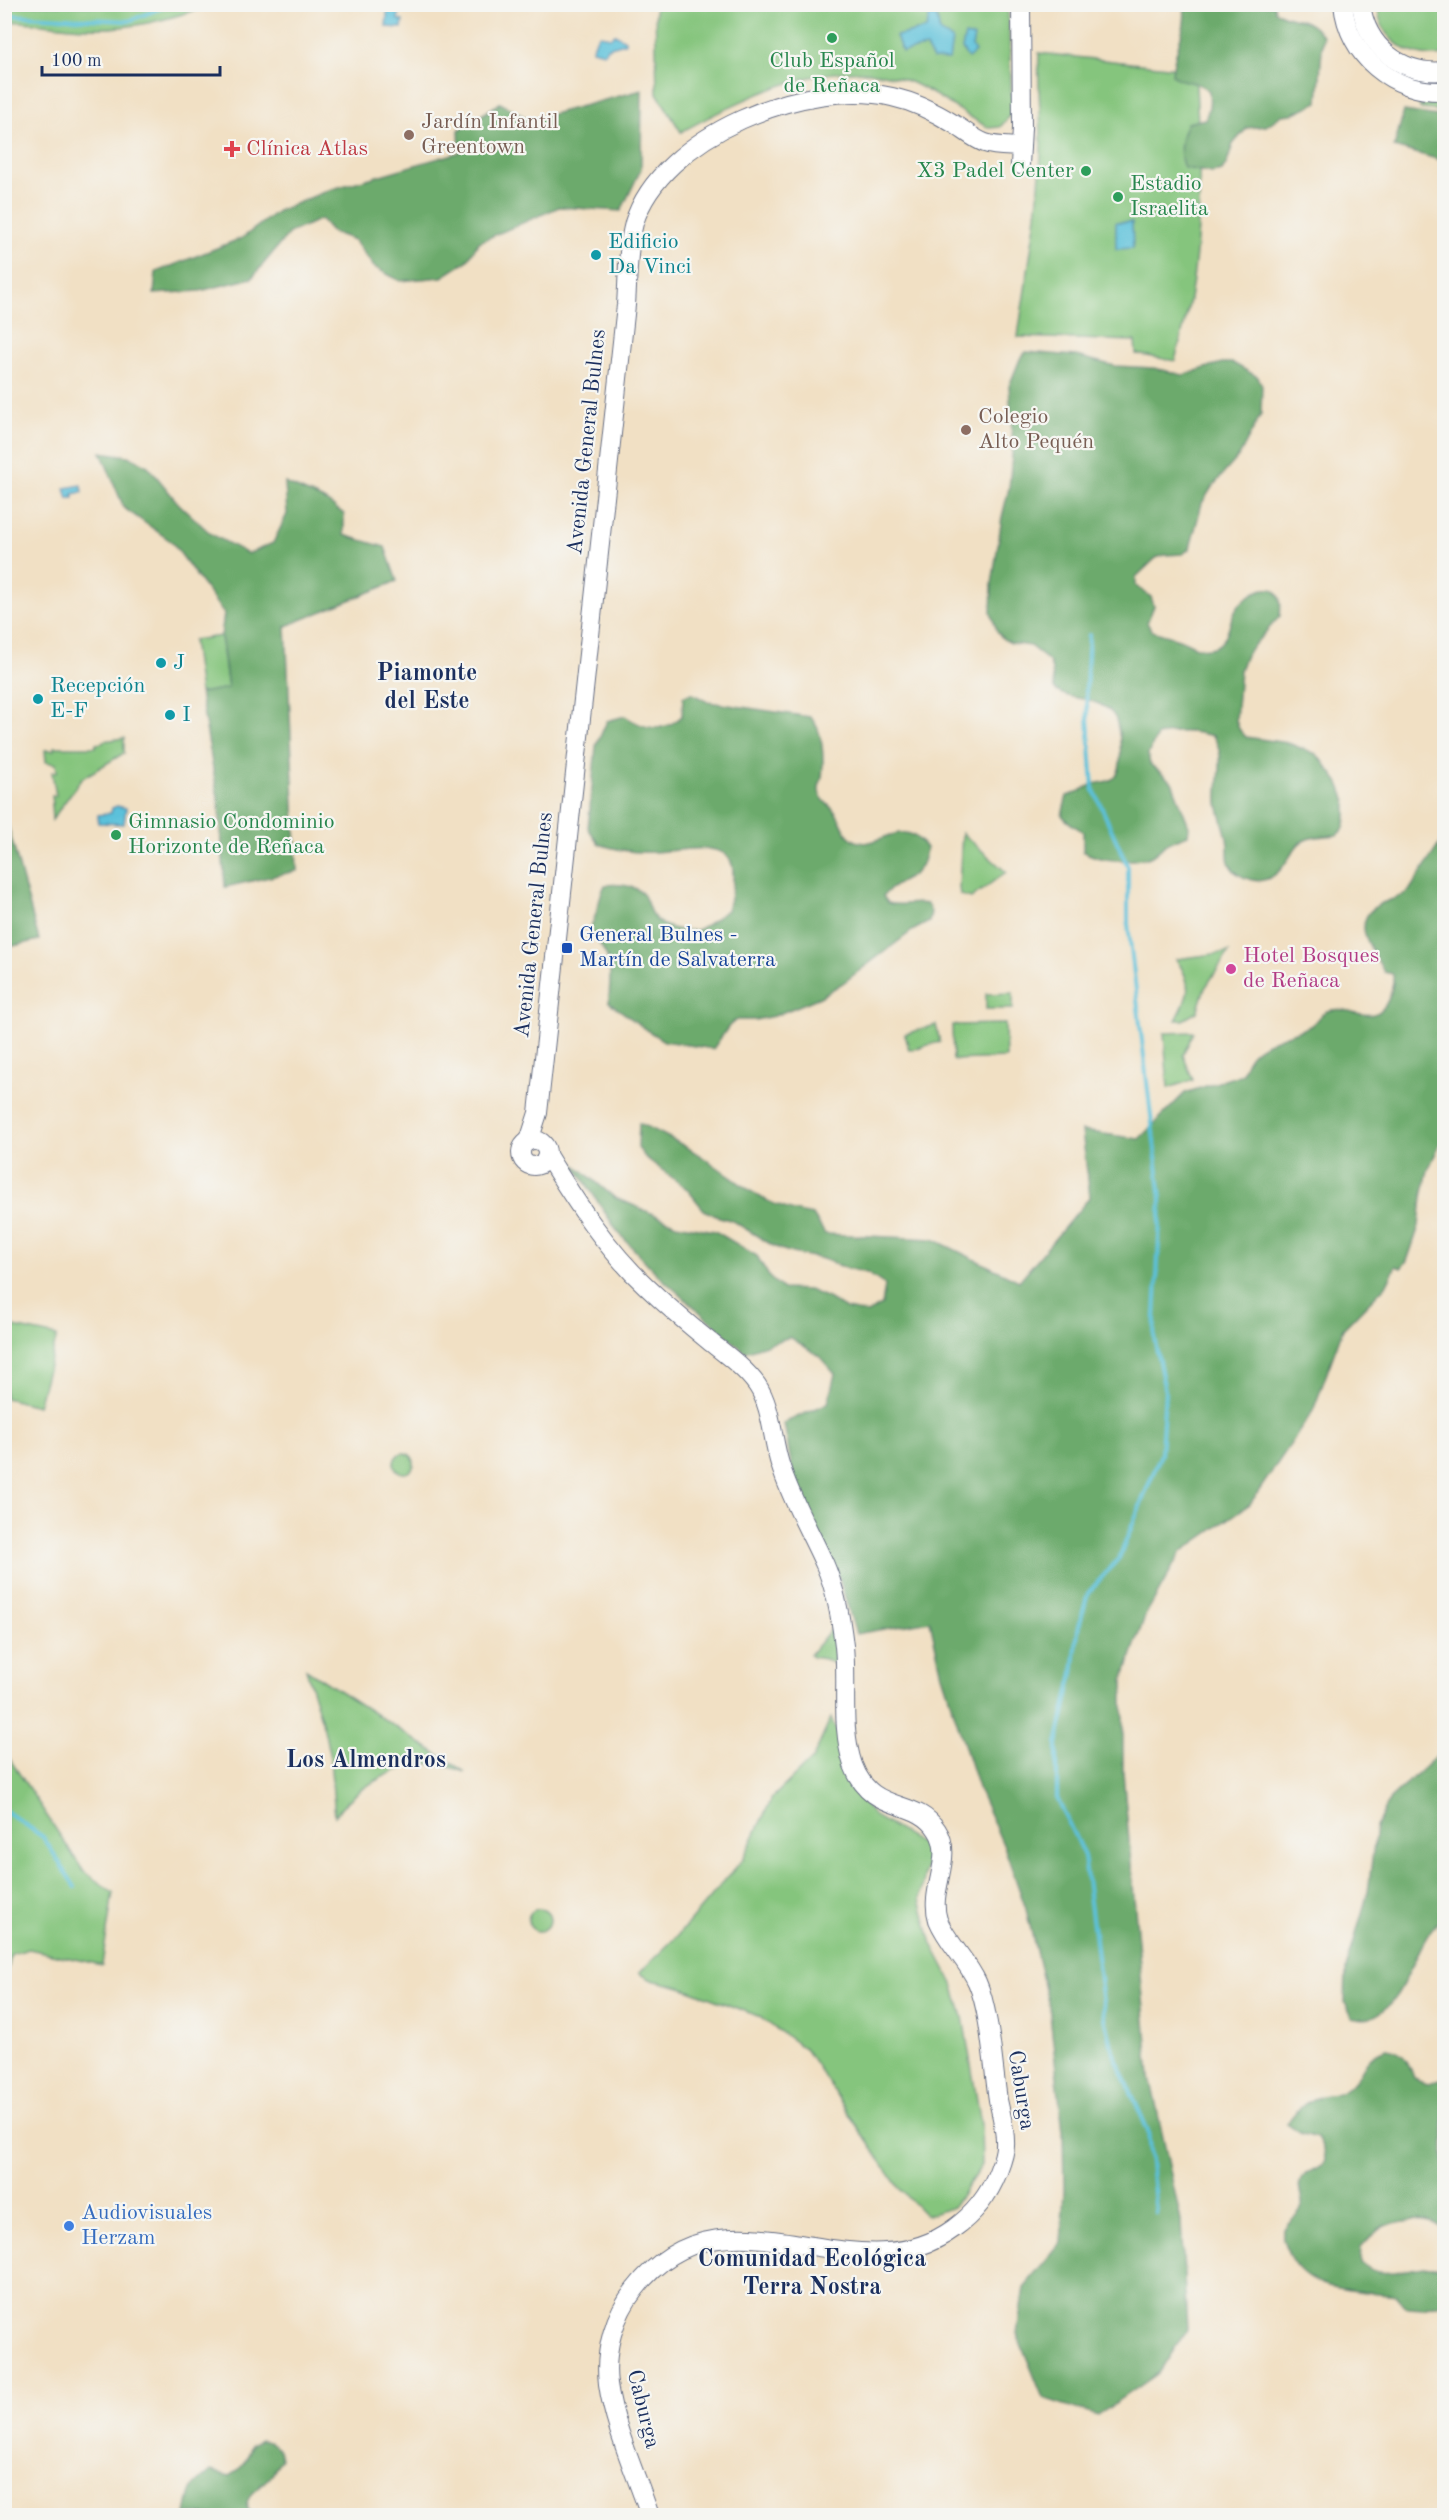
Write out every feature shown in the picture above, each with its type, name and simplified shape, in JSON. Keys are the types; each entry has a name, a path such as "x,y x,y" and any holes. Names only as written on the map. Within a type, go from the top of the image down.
{"street":[{"path":"984,143 1010,138 1022,128 1021,4"},
{"path":"1343,4 1350,35 1362,55 1376,69 1392,80 1408,86 1444,91"},
{"path":"1361,4 1369,33 1385,53 1400,63 1416,69 1444,71"},
{"name":"Avenida General Bulnes","path":"844,1673 845,1649 831,1583 793,1501 779,1460 766,1405 757,1386 732,1360 643,1284 625,1265 539,1151 538,1113 626,305 629,252 638,215 661,178 697,144 738,121 809,97 858,92 891,96 935,112 1006,154 1020,156 1022,128"},
{"name":"Caburga","path":"650,2516 616,2416 607,2372 610,2342 617,2320 627,2299 647,2275 665,2260 685,2248 726,2237 759,2238 870,2253 896,2252 921,2246 947,2234 977,2207 993,2184 1004,2153 1005,2146 983,1996 972,1973 942,1927 937,1913 936,1899 944,1854 942,1841 931,1822 911,1809 877,1798 859,1776 845,1732 844,1673"}],"green space":[{"path":"5,5 210,5 165,19 119,27 78,27 5,21"},
{"name":"Club Español de Reñaca","path":"655,5 1008,5 1012,107 1009,117 1000,127 989,128 910,82 882,74 852,71 792,82 763,92 681,132 657,93"},
{"path":"1184,5 1274,5 1275,11 1310,24 1323,36 1318,102 1292,114 1282,115 1266,126 1247,128 1233,144 1222,171 1212,173 1184,168 1180,151 1187,123 1205,119 1209,102 1209,91 1172,75 1184,23"},
{"path":"1378,5 1444,5 1444,55 1420,54 1399,45 1384,29"},
{"name":"Estadio Israelita","path":"1039,53 1195,70 1199,213 1190,299 1175,361 1136,354 1135,341 1018,337 1040,177"},
{"path":"642,90 641,169 621,211 559,207 479,242 467,261 442,277 400,281 374,267 354,240 332,232 321,219 289,233 252,278 200,291 154,294 156,272 242,238 278,211 329,190 460,152 459,130 500,103 530,120"},
{"path":"1444,100 1444,111 1421,109 1419,106"},
{"path":"1404,111 1444,117 1444,161 1394,147"},
{"path":"1026,352 1076,356 1115,366 1154,368 1183,375 1222,363 1233,363 1258,377 1262,386 1261,414 1239,456 1212,487 1202,503 1190,548 1183,554 1156,558 1136,577 1136,586 1151,597 1154,606 1147,623 1152,631 1204,648 1214,647 1223,640 1235,610 1246,598 1268,589 1278,595 1280,616 1247,653 1240,670 1236,720 1239,729 1246,737 1288,743 1316,754 1339,783 1346,801 1346,819 1344,828 1337,835 1316,837 1298,845 1281,869 1267,879 1245,878 1231,867 1229,862 1228,842 1218,803 1219,752 1213,736 1185,732 1157,736 1148,754 1150,764 1172,782 1189,826 1188,835 1166,844 1152,856 1123,860 1090,855 1083,851 1083,832 1062,815 1067,796 1115,777 1120,767 1120,743 1116,721 1111,712 1100,704 1066,695 1054,689 1049,661 1030,646 1011,643 1003,639 997,631 991,613 992,584 1002,517 1009,488 1013,446 1009,386 1020,359"},
{"path":"101,452 128,456 148,466 178,503 211,534 248,554 273,543 287,514 285,483 324,500 344,514 344,535 385,547 397,581 286,626 297,871 225,887 219,804 200,693 228,688 221,636 224,614 172,542 124,508"},
{"path":"221,636 228,689 200,693 193,640"},
{"path":"691,693 708,702 810,717 818,729 822,745 823,770 819,786 821,797 833,809 847,834 858,842 868,843 897,833 906,833 916,837 926,848 920,867 883,896 888,903 893,904 927,904 931,912 929,922 912,931 843,983 820,997 774,1016 755,1020 736,1020 713,1049 664,1041 609,1002 609,964 590,927 605,885 624,885 637,889 643,894 651,913 661,924 678,930 700,929 727,910 733,885 733,868 728,857 719,851 691,849 647,852 619,849 599,844 588,828 596,746 607,721 625,716 639,724 654,728 668,725 682,716 683,697"},
{"path":"124,738 124,753 81,779 52,820 52,796 56,796 52,772 57,772 56,764 46,762 45,750 54,750 54,747 96,747 96,744 103,743 103,741"},
{"path":"5,815 39,940 4,948"},
{"path":"962,833 1006,872 971,898 960,895"},
{"path":"1444,837 1444,996 1442,1009 1444,1135 1428,1170 1419,1226 1407,1261 1401,1268 1396,1266 1387,1284 1343,1329 1313,1411 1250,1504 1181,1552 1145,1616 1123,1680 1123,1773 1150,2077 1181,2221 1187,2329 1160,2372 1097,2416 1043,2398 1017,2334 1024,2287 1061,2243 1064,2190 1063,2132 1049,2006 1026,1909 1005,1849 978,1788 942,1675 930,1621 856,1634 840,1581 793,1475 784,1423 828,1403 835,1374 819,1356 790,1337 745,1352 658,1275 617,1231 572,1162 614,1197 676,1224 715,1231 757,1256 770,1278 783,1289 809,1290 846,1309 867,1313 882,1305 885,1285 867,1273 775,1247 733,1221 704,1210 687,1189 645,1157 638,1148 639,1123 688,1148 767,1201 780,1207 813,1215 825,1234 933,1239 1019,1281 1090,1197 1082,1131 1139,1139 1185,1093 1243,1074 1251,1054 1259,1047 1310,1026 1324,1012 1335,1009 1369,1015 1383,1009 1392,990 1393,974 1384,972 1369,945 1364,927 1365,919 1370,911 1380,904 1409,891"},
{"path":"1229,952 1205,988 1197,1012 1183,1020 1176,1020 1188,990 1185,976 1176,959"},
{"path":"1013,993 1013,1009 986,1009 986,994"},
{"path":"1005,1024 1006,1058 953,1060 952,1025"},
{"path":"936,1025 940,1042 909,1050 905,1034"},
{"path":"1194,1032 1183,1055 1193,1080 1168,1088 1164,1033"},
{"path":"5,1325 57,1336 38,1406 5,1398"},
{"path":"404,1453 411,1456 414,1463 411,1470 404,1473 397,1470 394,1463 397,1456"},
{"path":"831,1629 833,1630 836,1660 833,1663 810,1655"},
{"path":"306,1669 465,1772 428,1764 397,1770 368,1785 344,1805 335,1816 330,1758"},
{"path":"831,1718 840,1739 850,1786 873,1815 922,1844 928,1858 920,1899 932,1944 953,1984 963,2017 981,2124 982,2165 953,2207 926,2216 898,2187 806,2050 758,2016 681,1987 652,1980 639,1973 678,1935 743,1859 772,1798 813,1758"},
{"path":"1444,1749 1444,1916 1433,1927 1402,1986 1383,2011 1370,2018 1351,2017 1345,2002 1346,1969 1368,1892 1376,1827 1390,1799"},
{"path":"5,1752 84,1872 113,1892 102,1965 29,1949 11,1954 5,1989"},
{"path":"535,1909 543,1909 550,1916 550,1924 543,1931 535,1931 528,1924 528,1916"},
{"path":"1387,2049 1402,2055 1414,2078 1428,2083 1444,2079 1444,2228 1420,2220 1403,2221 1386,2226 1361,2247 1360,2263 1381,2272 1424,2267 1444,2269 1444,2303 1423,2309 1407,2308 1396,2295 1336,2288 1322,2284 1298,2268 1289,2255 1283,2238 1286,2225 1302,2207 1299,2187 1301,2180 1321,2165 1325,2157 1317,2138 1300,2133 1287,2124 1294,2114 1309,2101 1346,2089 1354,2082 1372,2056"},
{"path":"260,2440 271,2443 279,2449 281,2458 272,2475 251,2494 247,2502 249,2511 258,2515 186,2515 194,2486 211,2471 230,2476 244,2463 252,2445"}],"water":[{"path":"388,6 400,8 398,20 403,21 402,28 386,27"},
{"path":"930,15 937,17 940,33 952,39 949,60 933,59 926,47 902,52 896,36 926,29"},
{"path":"615,34 625,40 625,43 607,48 604,53 592,50 597,37 600,35 611,37"},
{"path":"965,35 974,37 972,47 975,52 968,58 962,49"},
{"path":"1116,222 1132,222 1133,248 1116,249"},
{"path":"81,485 83,492 73,494 74,498 68,499 65,488"},
{"path":"117,806 126,808 124,824 98,823 98,815 111,813 112,808"}],"waterway":[{"path":"4,15 129,21 171,4"},
{"path":"1089,635 1086,690 1093,788 1128,867 1128,924 1161,1199 1154,1337 1165,1391 1161,1454 1119,1558 1088,1593 1078,1630 1073,1673 1057,1744 1057,1798 1084,1856 1105,2018 1113,2051 1148,2131 1156,2213"},
{"path":"4,1810 43,1837 75,1887"}],"place":[{"name":"Club Español de Reñaca","path":"832,38"},
{"name":"Jardín Infantil Greentown","path":"409,135"},
{"name":"Clínica Atlas","path":"232,149"},
{"name":"X3 Padel Center","path":"1086,171"},
{"name":"Estadio Israelita","path":"1118,197"},
{"name":"Edificio Da Vinci","path":"596,255"},
{"name":"Colegio Alto Pequén","path":"966,430"},
{"name":"J","path":"161,663"},
{"name":"Recepción E-F","path":"38,699"},
{"name":"I","path":"170,715"},
{"name":"Gimnasio Condominio Horizonte de Reñaca","path":"116,835"},
{"name":"General Bulnes - Martín de Salvaterra","path":"567,948"},
{"name":"Hotel Bosques de Reñaca","path":"1231,969"},
{"name":"Audiovisuales Herzam","path":"69,2226"}],"district":[{"name":"Piamonte del Este","path":"427,688"},
{"name":"Los Almendros","path":"366,1761"},
{"name":"Comunidad Ecológica Terra Nostra","path":"812,2274"}]}
